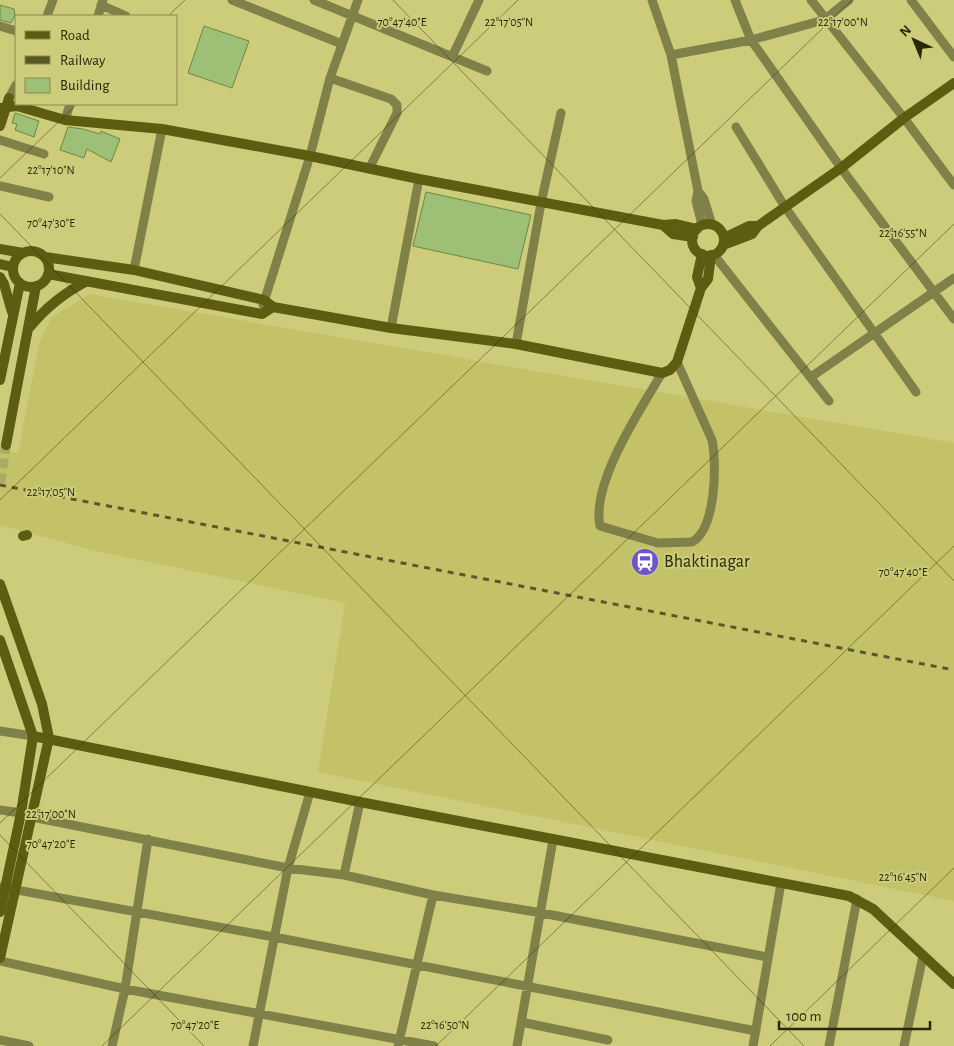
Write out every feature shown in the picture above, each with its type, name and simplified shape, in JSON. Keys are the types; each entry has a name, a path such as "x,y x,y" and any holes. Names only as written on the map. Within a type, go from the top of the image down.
{"street":[{"path":"47,15 53,0"},
{"path":"232,0 342,44"},
{"path":"314,0 487,71"},
{"path":"262,314 264,300 310,156 330,78 358,0"},
{"path":"453,56 479,0"},
{"path":"652,0 671,55 698,191 696,201 701,229 694,247 709,255 811,376 829,401"},
{"path":"735,0 751,40 841,168 954,319"},
{"path":"811,0 824,20 904,118 954,185"},
{"path":"671,55 751,40 824,20 849,0"},
{"path":"910,0 954,56"},
{"path":"98,15 102,2 124,15"},
{"path":"0,26 15,32"},
{"path":"330,78 391,99 396,105 396,113 369,169"},
{"path":"677,362 712,440 714,450 712,501 704,532 692,542 658,543 600,526 598,519 601,495 623,439 662,374 670,370 677,362 701,288 708,279 709,255 724,242 752,234 758,226 841,168 904,118 954,83"},
{"path":"0,126 2,108 9,100 15,87"},
{"path":"23,105 65,120 162,129 662,225 673,234 719,228 724,242"},
{"path":"65,120 70,105"},
{"path":"516,344 541,203 561,113"},
{"path":"736,128 785,207 916,392"},
{"path":"134,270 162,129"},
{"path":"0,140 44,154"},
{"path":"391,328 419,179"},
{"path":"0,186 49,197"},
{"path":"0,249 23,253 35,251 45,257 134,270 264,300 274,307 391,328 516,344 662,374"},
{"path":"23,253 18,256 13,267 16,278 20,283 36,286"},
{"path":"6,445 36,286 46,279 48,274 49,268 45,257"},
{"path":"0,264 13,267"},
{"path":"48,274 262,314 274,307"},
{"path":"0,277 4,284 13,318"},
{"path":"811,376 954,278"},
{"path":"28,328 49,306 69,290 87,281"},
{"path":"0,380 20,283"},
{"path":"0,584 42,704 49,738 0,959 125,989 260,1012 399,1042 434,1046"},
{"path":"0,640 33,736 21,813 2,887 0,912"},
{"path":"0,730 49,738 360,802 857,899 873,909 954,984"},
{"path":"254,1046 288,868 310,792"},
{"path":"344,875 360,802"},
{"path":"0,810 21,813"},
{"path":"32,818 148,839 288,868 344,875 433,895 542,913 767,957"},
{"path":"112,1046 125,989 148,839"},
{"path":"517,1046 542,913 553,840"},
{"path":"753,1046 781,883"},
{"path":"2,887 274,937 756,1030"},
{"path":"399,1042 433,895"},
{"path":"829,1046 857,899"},
{"path":"904,1046 923,956"},
{"path":"522,1022 608,1040"},
{"path":"0,1040 29,1046"}],"shaded area":[{"path":"89,294 954,443 954,901 318,772 345,603 92,550 0,525 0,450 18,453 39,344 51,318"}],"building":[{"path":"0,5 14,9 15,15 11,23 0,20"},
{"path":"204,26 249,41 232,88 188,73"},
{"path":"15,113 39,121 34,137 15,130 17,124 12,123"},
{"path":"68,127 100,134 101,131 120,139 111,162 87,149 84,158 60,150"},
{"path":"426,192 531,215 518,269 413,246"}],"tunnel":[{"path":"0,483 6,445"}],"railway":[{"path":"0,485 954,670"}],"place":[{"name":"Bhaktinagar","path":"645,562"}]}
